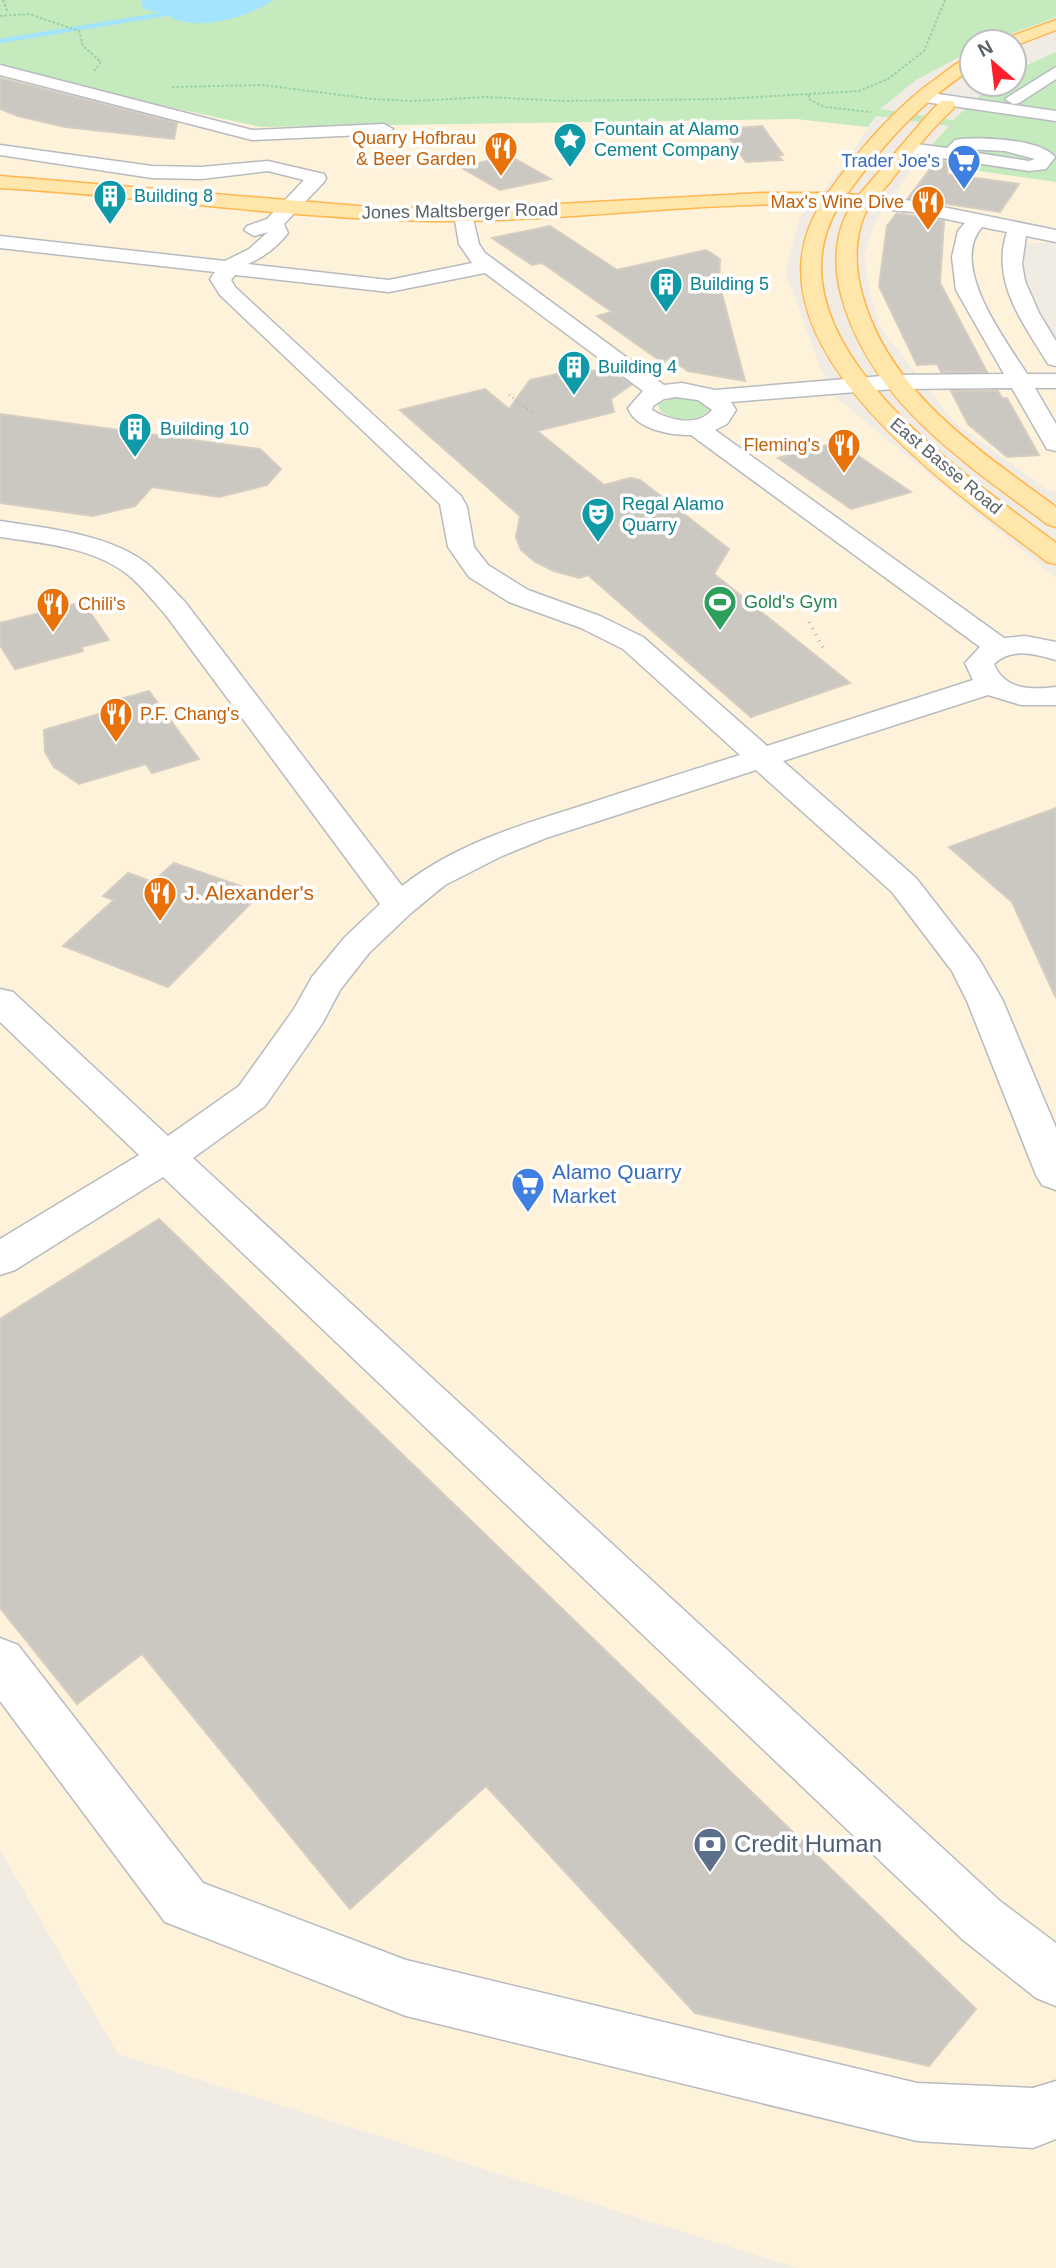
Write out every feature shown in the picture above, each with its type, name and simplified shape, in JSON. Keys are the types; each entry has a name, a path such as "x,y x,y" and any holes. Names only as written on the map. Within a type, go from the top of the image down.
{"main road":[{"path":"1028,36 1052,29"},
{"path":"1035,50 1056,42"},
{"name":"East Basse Road","path":"958,72 890,127 871,154 806,223 811,257 809,280 814,301 835,348 865,391 910,440 1056,556"},
{"name":"East Basse Road","path":"958,95 908,148 855,215 845,264 851,300 869,343 900,388 965,450 1056,519"},
{"name":"Jones Maltsberger Road","path":"0,170 57,184 281,216 464,214 831,198 864,201"},
{"name":"Jones Maltsberger Road","path":"0,182 57,184"},
{"path":"727,201 773,208 806,223"}],"lane":[{"path":"0,70 252,135 384,129"},
{"path":"1013,99 1056,72"},
{"path":"924,97 1056,116"},
{"path":"265,134 268,166"},
{"path":"908,148 951,155"},
{"path":"0,150 152,172 201,173 268,166 317,178 281,216 278,233 256,253 232,265 220,279 227,291 452,501 457,512 460,543 472,563 506,590 622,636 763,757 904,885 949,940 985,1001 1056,1175"},
{"path":"864,201 878,209 946,220 977,221 1056,236"},
{"path":"464,214 469,244 477,257 660,393"},
{"path":"977,221 968,231 962,257 965,290 1056,443"},
{"path":"1018,230 1014,238 1012,263 1017,291 1056,359"},
{"path":"0,242 232,265 388,286 487,266"},
{"path":"719,404 717,421 696,427 660,424 642,414 640,408 642,402 660,393 682,390 719,404 900,388 1056,383"},
{"path":"696,427 999,647"},
{"path":"0,529 85,544 136,568 175,608 399,905"},
{"path":"1056,651 1016,644 999,647 986,654 979,663 981,674 991,684 1023,697 1056,696"},
{"path":"0,1259 166,1157 252,1096 309,1015 325,985 357,945 399,905 433,878 512,840 991,684"},
{"path":"0,1001 981,1920 1056,1978"},
{"path":"0,1661 184,1903 406,1988 917,2112 1032,2118 1056,2110"}],"path":[{"path":"3,0 8,13"},
{"path":"164,87 262,85 373,99 486,97 571,101 716,100 859,91 888,79 924,51 945,0"},
{"path":"0,16 27,13 79,31 79,42 83,48 101,62 93,72 96,77"},
{"path":"809,94 809,99 817,105 879,113"}],"shaded area":[{"name":"Alamo Quarry Market","path":"0,65 96,91 697,108 868,127 845,165 800,217 785,272 830,393 1056,578 1056,2268 798,2268 118,2054 0,1850"},
{"path":"916,162 1056,182 1056,243 1018,243 1025,296 1056,342 1056,491 1048,490 954,422 880,327 870,293 864,255 875,223"}],"green space":[{"path":"0,0 1056,0 1056,17 1027,28 958,28 958,58 916,80 880,109 953,120 977,98 1028,98 1028,65 1056,52 1056,182 916,162 949,126 876,116 868,127 797,119 261,127 96,91 0,65"},
{"path":"675,396 691,397 708,405 710,409 699,417 686,419 672,417 660,411 658,404"}],"water":[{"path":"141,0 274,0 254,11 229,19 191,23 143,9"}],"building":[{"path":"0,78 177,123 174,139 65,127 18,116 0,109"},
{"path":"762,126 783,155 778,155 782,160 746,162 723,129"},
{"name":"Quarry Hofbrau & Beer Garden","path":"510,156 551,179 500,190 460,167"},
{"name":"Trader Joe's","path":"937,160 948,162 947,174 1019,184 1000,212 908,198"},
{"path":"897,213 944,221 940,283 987,372 941,372 937,364 917,365 879,286 887,226"},
{"name":"Building 5","path":"550,226 617,270 706,250 720,259 719,283 745,381 688,371 669,358 663,363 597,316 612,312 542,263 532,265 492,238"},
{"path":"580,369 614,373 631,385 611,399 614,412 537,431 604,485 630,478 640,480 729,549 714,574 850,683 751,717 588,575 579,578 554,571 535,562 521,550 516,537 520,516 400,410 485,389 509,409 530,380"},
{"path":"951,391 998,391 1002,398 1007,398 1039,455 1007,457 968,424"},
{"name":"Building 10","path":"0,414 260,449 281,469 267,485 219,497 152,487 135,506 93,516 0,503"},
{"name":"Fleming's","path":"838,442 911,492 851,509 778,458"},
{"name":"Chili's","path":"83,602 109,640 81,647 83,651 15,669 0,645 0,623"},
{"name":"P.F. Chang's","path":"149,691 199,759 152,773 146,764 79,784 54,767 45,752 44,730 109,711 103,704"},
{"path":"1056,808 1056,998 1012,902 949,847"},
{"name":"J. Alexander's","path":"174,863 261,893 168,987 63,946 114,900 103,896 128,873 153,882"},
{"path":"159,1219 976,2009 929,2066 695,2013 486,1786 350,1909 142,1654 77,1704 0,1608 0,1319"}],"waterway":[{"path":"0,41 177,12"}],"railway":[{"path":"509,395 534,414"},
{"path":"809,622 823,648"}],"place":[{"name":"Fountain at Alamo Cement Company","path":"570,169"},
{"name":"Quarry Hofbrau & Beer Garden","path":"501,178"},
{"name":"Trader Joe's","path":"964,191"},
{"name":"Building 8","path":"110,226"},
{"name":"Max's Wine Dive","path":"928,232"},
{"name":"Building 5","path":"666,314"},
{"name":"Building 4","path":"574,397"},
{"name":"Building 10","path":"135,459"},
{"name":"Fleming's","path":"844,475"},
{"name":"Regal Alamo Quarry","path":"598,544"},
{"name":"Gold's Gym","path":"720,632"},
{"name":"Chili's","path":"53,634"},
{"name":"P.F. Chang's","path":"116,744"},
{"name":"J. Alexander's","path":"160,923"},
{"name":"Alamo Quarry Market","path":"528,1214"},
{"name":"Credit Human","path":"710,1874"}]}
